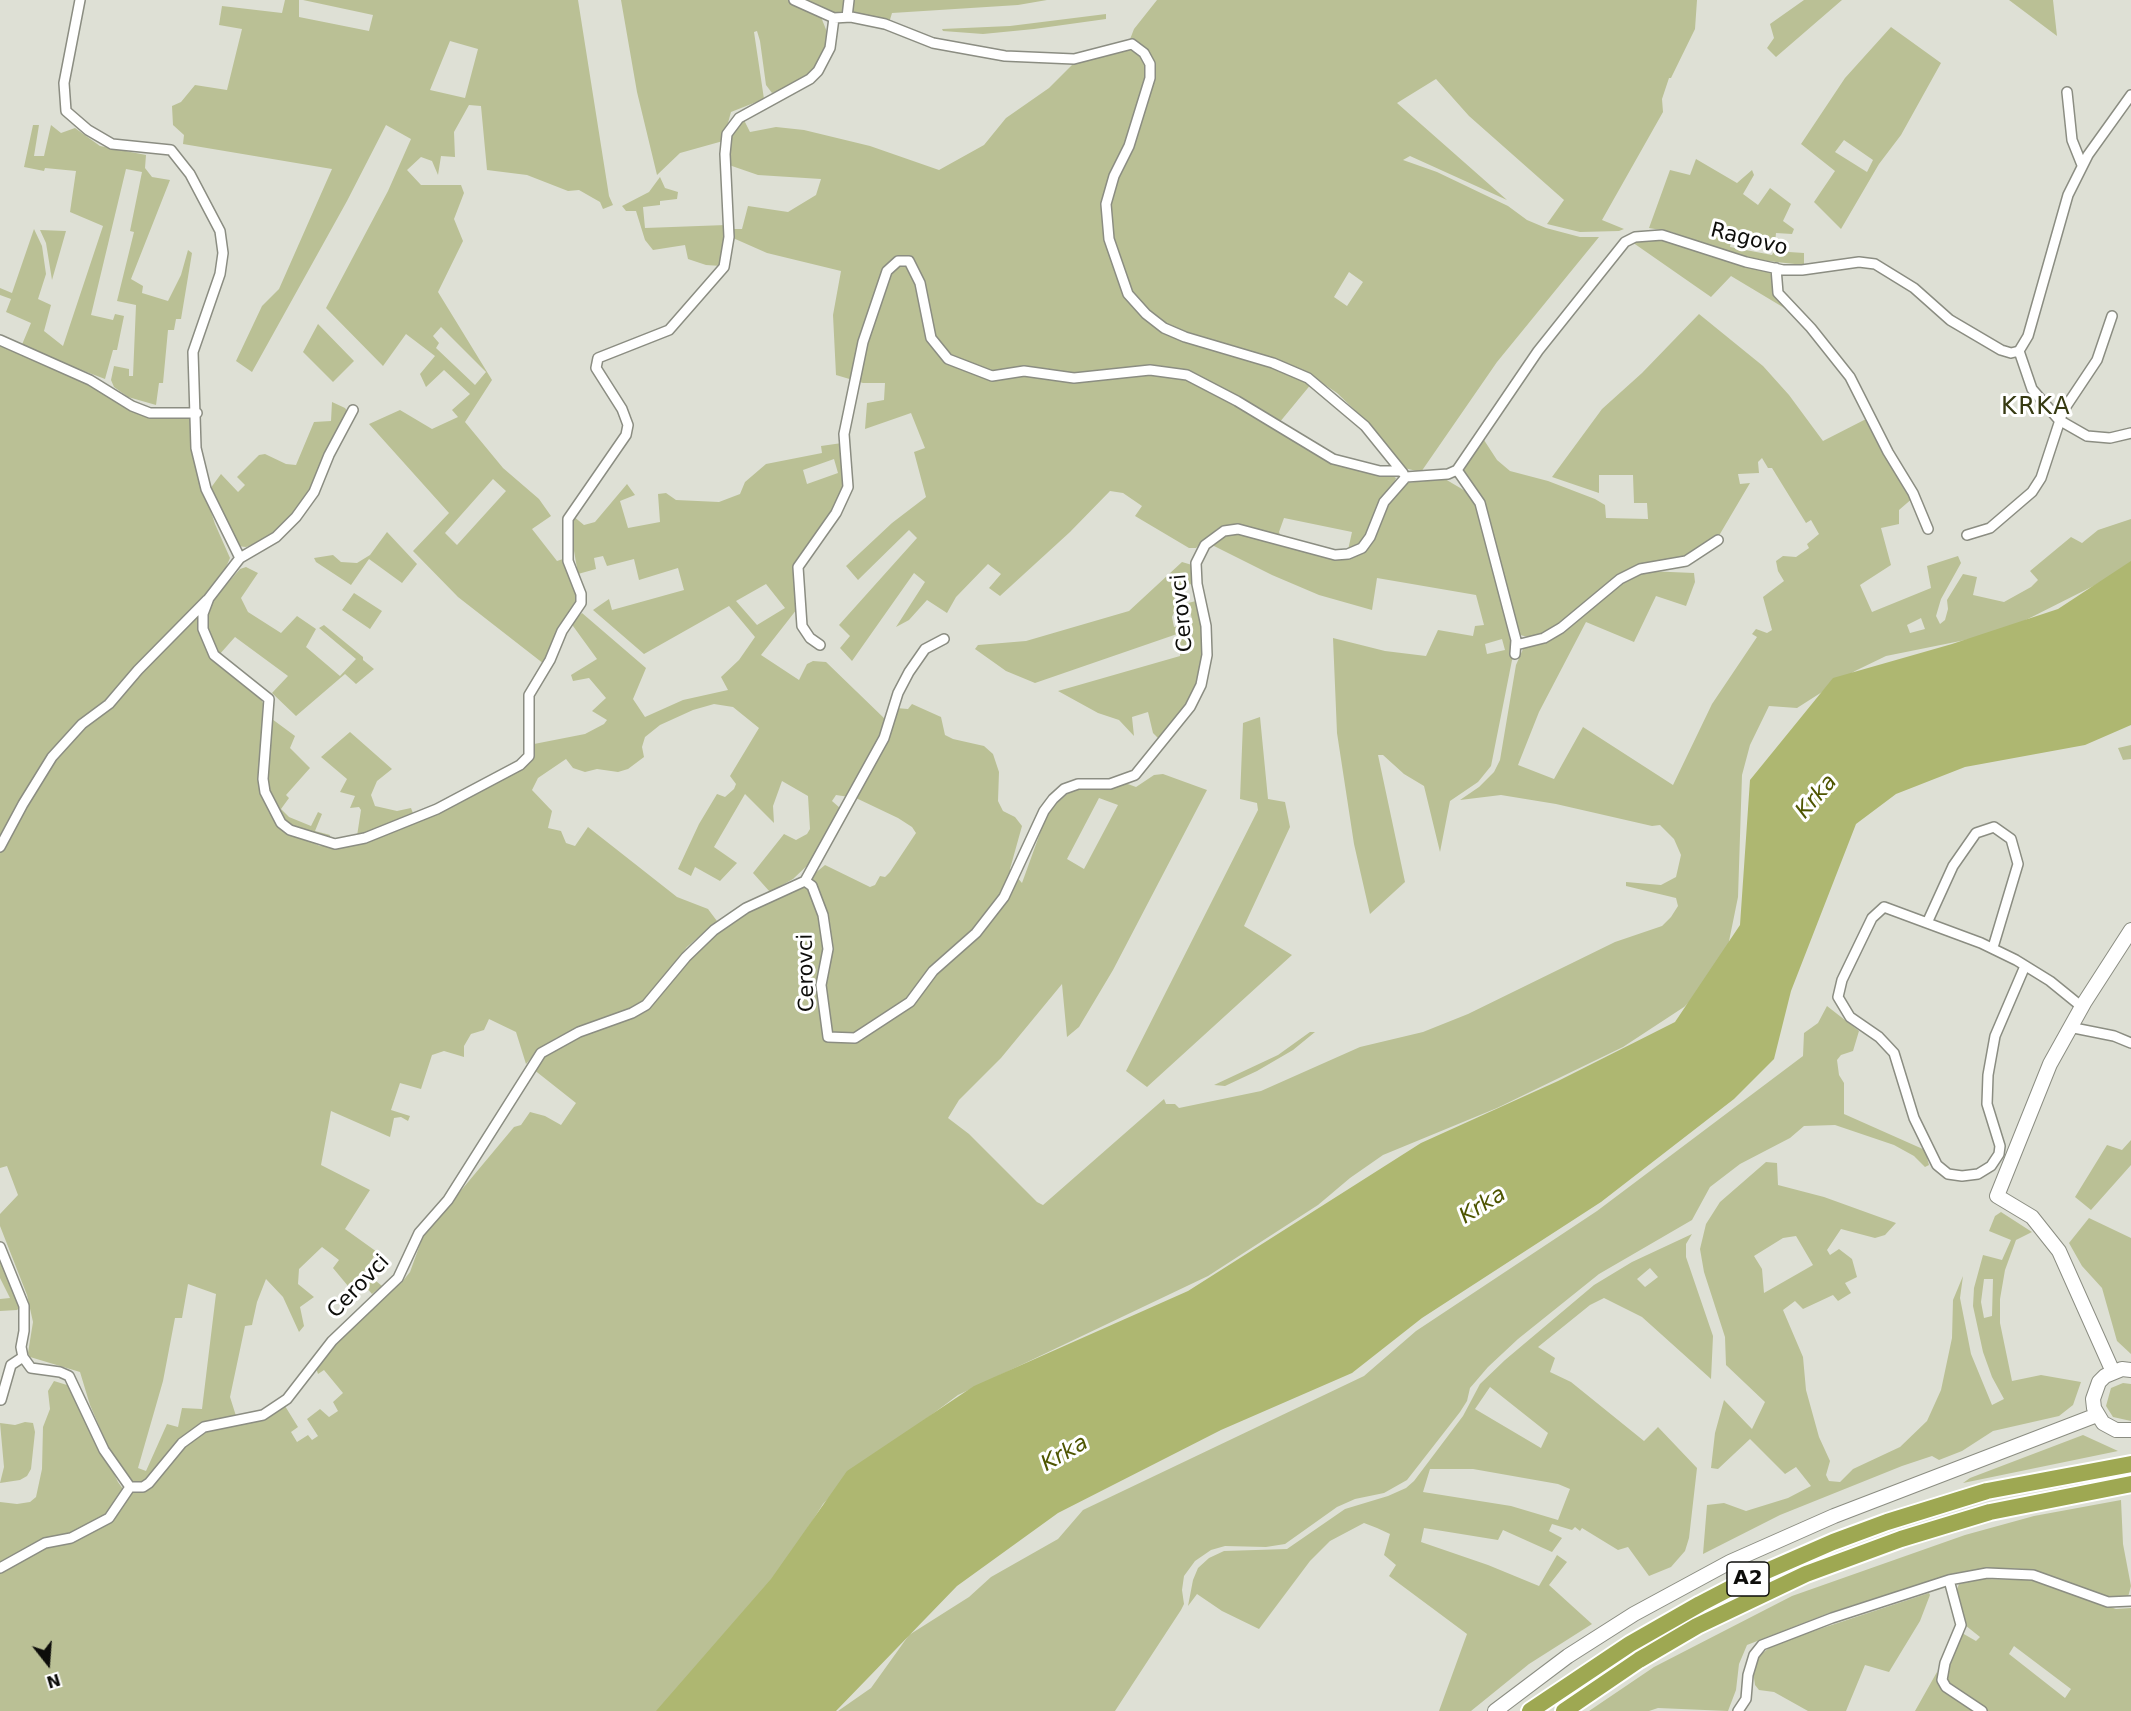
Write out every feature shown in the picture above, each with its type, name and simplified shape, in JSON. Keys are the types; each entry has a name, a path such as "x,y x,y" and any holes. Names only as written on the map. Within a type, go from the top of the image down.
{"highway":[{"name":"A2","path":"1530,1711 1630,1644 1746,1580 1887,1522 1987,1491 2131,1464"},
{"name":"A2","path":"1564,1711 1639,1660 1697,1626 1796,1578 1901,1539 1990,1512 2131,1484"}],"main road":[{"path":"2113,1372 2059,1251 2032,1217 1997,1196 2049,1064 2069,1027 2131,930"},
{"path":"2131,1370 2113,1372 2105,1376 2095,1391 2093,1399 2097,1415 2109,1427 2124,1431 2131,1430"},
{"path":"1495,1711 1568,1656 1634,1614 1730,1562 1834,1516 2097,1415"}],"street":[{"path":"80,0 64,83 66,111 88,130 112,144 171,150 190,174 220,231 223,253 220,274 193,352 197,413 196,448 213,506 240,558"},
{"path":"794,0 834,18 847,17 885,24 933,43 1005,56 1074,59 1132,44 1144,53 1150,64 1150,78 1129,146 1114,176 1106,204 1109,239 1128,294 1146,314 1164,328 1196,341 1273,363 1308,378 1365,426 1404,474"},
{"path":"847,17 849,0"},
{"path":"209,598 203,614 203,628 214,655 269,699 264,786 272,809 281,824 301,836 335,844 364,838 437,809 520,765 529,756 531,747 529,694 550,660 562,631 581,603 581,594 568,561 568,519 620,444 628,425 622,409 596,368 598,358 669,330 724,267 729,237 725,154 727,134 739,118 793,90 818,71 830,48 834,18"},
{"path":"2067,92 2072,140 2082,165"},
{"path":"2131,95 2082,165 2068,195 2028,336 2019,351 2032,389 2059,420 2087,436 2110,438 2131,433"},
{"name":"Ragovo","path":"1457,470 1538,351 1625,242 1647,234 1662,236 1746,262 1776,268 1802,270 1859,262 1875,264 1914,288 1950,320 2001,350 2011,353 2019,351"},
{"path":"820,645 810,638 802,626 798,567 836,513 848,487 844,434 862,342 887,271 898,261 909,261 921,283 931,338 948,359 992,376 1024,371 1074,378 1150,370 1187,375 1237,401 1333,459 1380,471 1404,474 1448,474 1457,470 1480,503 1516,650 1561,628 1620,579 1640,569 1686,561 1718,540"},
{"path":"1776,268 1776,286 1781,298 1811,328 1850,377 1888,452 1913,494 1929,529"},
{"path":"1967,535 1990,528 2032,492 2041,478 2059,420 2072,396 2097,360 2112,316"},
{"path":"0,340 90,380 150,414 197,413"},
{"path":"0,847 22,804 52,757 82,724 109,704 153,653 209,598 240,558 276,537 296,517 314,492 329,455 353,410"},
{"name":"Cerovci","path":"130,1487 143,1487 149,1483 182,1443 204,1427 263,1415 278,1407 298,1387 332,1341 398,1278 419,1233 448,1200 541,1053 579,1032 632,1013 646,1005 686,957 714,930 746,908 805,881 812,886 823,915 828,949 821,985 828,1037 855,1038 910,1002 933,971 976,933 1004,897 1044,811 1053,799 1064,789 1078,784 1110,784 1135,775 1190,707 1201,685 1207,655 1206,626 1197,584 1196,563 1205,545 1224,531 1238,530 1335,555 1348,554 1362,548 1370,537 1384,501 1404,474"},
{"path":"805,881 822,846 879,748 893,715 898,693 909,672 925,649 944,639"},
{"path":"1927,923 1953,866 1976,833 1994,827 2011,839 2018,864 1994,944"},
{"path":"2025,966 1995,1036 1988,1075 1987,1104 2000,1146 1999,1154 1991,1166 1978,1174 1962,1176 1948,1174 1938,1165 1914,1118 1894,1053 1879,1037 1850,1017 1838,997 1842,980 1872,918 1884,907 1981,943 2025,966 2050,981 2082,1007"},
{"path":"2069,1027 2114,1036 2131,1042"},
{"path":"0,1247 24,1306 23,1357 31,1368 60,1372 69,1376 104,1450 130,1487 109,1518 71,1538 45,1543 0,1568"},
{"path":"1,1401 11,1365 23,1357"},
{"path":"1738,1711 1746,1699 1748,1675 1754,1655 1762,1645 1832,1618 1948,1580 1987,1573 2033,1575 2108,1602 2131,1601"},
{"path":"1948,1580 1961,1626 1945,1663 1942,1680 1946,1687 1982,1711"}],"shaded area":[{"path":"285,0 299,0 299,17 369,31 373,15 303,0 578,0 609,196 613,205 603,209 600,202 579,190 568,191 527,175 487,170 481,106 469,105 454,132 455,157 441,156 438,175 432,161 421,157 407,170 421,185 461,185 464,193 454,219 463,241 438,292 492,380 465,422 503,468 539,499 551,516 532,529 557,561 563,559 578,599 561,624 544,664 458,597 413,551 449,513 369,424 400,410 432,429 458,417 452,410 470,394 444,370 426,387 420,374 435,356 406,334 383,366 326,308 388,191 411,139 386,125 347,201 252,372 236,361 262,306 279,289 332,169 183,144 184,135 173,125 172,106 181,102 195,85 227,90 242,29 219,25 222,6 282,13","holes":["450,41 478,49 465,98 430,90","441,327 486,372 475,385 436,348 439,343 433,336","493,479 506,491 457,545 445,533"]},
{"path":"621,0 789,0 821,17 827,32 826,43 817,67 802,81 772,93 766,85 760,41 757,31 754,32 764,99 731,112 723,141 680,153 657,175 637,92"},
{"path":"802,0 847,0 845,13 827,12"},
{"path":"852,0 1047,0 1018,5 892,13 889,23 850,13"},
{"path":"1157,0 1697,0 1695,29 1669,78 1662,99 1663,112 1602,220 1624,229 1619,231 1580,232 1547,224 1564,200 1469,116 1436,79 1397,103 1507,200 1410,156 1403,160 1437,172 1508,206 1527,220 1546,228 1580,237 1599,237 1497,362 1421,472 1404,468 1362,417 1337,393 1303,370 1274,358 1312,383 1279,423 1246,401 1183,369 1138,366 1080,374 1063,373 1045,368 1043,374 1074,380 1097,381 1134,373 1179,376 1354,469 1393,476 1396,478 1394,483 1381,500 1369,531 1358,545 1348,550 1352,532 1284,518 1279,532 1281,537 1231,525 1217,529 1196,548 1189,548 1135,516 1142,506 1123,493 1110,491 1070,532 1000,596 989,588 1001,574 988,564 956,597 947,613 927,600 909,620 896,627 925,582 914,573 852,661 840,648 850,636 839,625 917,538 909,530 858,580 846,566 892,523 926,497 914,452 925,448 911,413 865,429 867,403 884,400 885,383 863,383 836,375 833,315 841,271 767,253 733,238 733,229 742,229 748,206 788,212 816,195 821,179 758,175 729,165 730,138 744,120 750,132 776,127 804,130 870,146 939,170 984,145 1006,118 1049,88 1075,62 1127,47 1134,29","holes":["1349,272 1363,282 1347,306 1334,297"]},
{"path":"1804,0 1842,0 1776,57 1767,48 1774,38 1770,24"},
{"path":"2009,0 2053,0 2057,36"},
{"path":"1106,14 1106,19 983,34 943,31 942,29 1010,26"},
{"path":"1891,27 1941,63 1901,135 1879,164 1841,229 1814,202 1835,171 1801,144 1845,78","holes":["1844,140 1873,160 1867,172 1835,152"]},
{"path":"33,125 39,125 34,156 44,156 51,125 61,133 75,128 100,146 146,155 145,168 152,177 170,180 131,279 143,286 142,293 168,301 181,275 188,250 192,253 181,319 176,319 174,330 168,330 163,383 159,383 156,405 128,397 114,387 111,380 114,366 129,369 129,376 133,376 136,305 117,301 134,232 130,231 142,172 126,169 91,315 113,320 115,314 124,316 117,350 113,350 105,379 21,347 31,323 6,312 11,299 0,295 0,288 12,293 34,229 42,246 46,274 38,299 51,305 44,331 63,346 103,226 70,212 76,171 45,168 44,171 24,167"},
{"path":"1696,159 1737,183 1752,170 1754,175 1743,194 1758,205 1770,188 1791,204 1783,221 1794,229 1792,234 1776,233 1775,243 1732,234 1730,247 1772,255 1774,251 1804,253 1804,265 1758,260 1706,245 1672,232 1649,228 1670,170 1690,175"},
{"path":"660,177 665,188 678,192 677,199 660,201 660,205 643,207 645,228 726,225 721,266 706,265 688,259 685,245 653,250 645,240 636,211 626,211 622,206 649,192"},
{"path":"40,230 66,231 52,280 46,243"},
{"path":"1660,239 1770,270 1773,289 1786,309 1731,276 1711,297 1632,242"},
{"path":"1699,314 1763,366 1789,395 1823,441 1868,418 1914,497 1899,510 1899,524 1881,528 1891,565 1860,585 1872,612 1931,588 1927,566 1958,556 1961,563 1941,599 1936,616 1940,624 1945,620 1948,609 1947,600 1963,574 1977,577 1973,595 2004,602 2031,587 2038,580 2030,571 2071,537 2082,543 2098,530 2131,519 2131,567 2000,633 1886,656 1855,671 1797,708 1769,706 1750,745 1742,775 1738,897 1726,956 1712,980 1684,1007 1623,1047 1497,1108 1383,1155 1350,1178 1318,1205 1208,1276 958,1395 851,1475 823,1504 774,1582 670,1711 0,1711 0,1502 17,1504 30,1502 36,1497 42,1469 43,1427 50,1409 48,1391 54,1381 67,1385 79,1403 118,1482 123,1489 130,1492 147,1489 192,1438 202,1431 265,1417 285,1406 298,1427 291,1432 297,1442 308,1435 312,1440 318,1436 307,1419 320,1409 329,1417 338,1411 333,1402 343,1393 324,1370 318,1374 316,1368 341,1335 402,1282 410,1272 423,1236 514,1127 521,1125 530,1112 545,1116 561,1125 576,1103 533,1069 545,1055 566,1041 642,1011 655,1001 696,951 726,927 754,908 797,888 825,865 870,887 875,885 880,876 885,877 890,872 916,833 912,827 898,818 856,798 836,795 832,801 840,808 812,861 793,879 770,892 753,873 784,834 796,840 807,834 810,829 808,796 782,781 773,806 774,823 745,794 714,847 737,863 720,881 695,867 691,876 678,869 699,824 717,794 725,797 734,789 736,784 730,776 759,728 733,707 714,704 693,710 660,725 645,737 642,747 644,757 628,769 618,772 597,769 585,772 573,768 566,759 538,778 532,790 552,811 548,828 561,831 566,843 575,846 588,827 677,897 708,909 717,921 687,947 641,1004 556,1038 540,1048 526,1064 516,1032 489,1019 484,1030 471,1034 464,1046 464,1057 444,1051 432,1055 421,1089 400,1083 391,1110 410,1116 408,1121 401,1117 394,1118 390,1137 331,1111 321,1165 370,1190 345,1229 377,1252 364,1271 382,1286 372,1294 358,1278 348,1286 333,1268 339,1260 322,1247 299,1269 298,1284 314,1297 300,1307 304,1326 299,1332 283,1297 266,1279 257,1302 252,1325 245,1326 230,1397 236,1416 216,1419 199,1425 169,1452 150,1476 138,1484 132,1482 109,1449 90,1405 80,1372 30,1357 28,1353 33,1322 27,1295 0,1226 0,1214 18,1195 7,1166 0,1168 0,344 23,356 105,388 137,411 189,417 194,422 196,466 215,524 230,558 199,630 210,655 259,696 263,703 259,782 269,812 283,830 320,846 354,845 401,828 532,760 534,744 585,734 604,724 607,720 592,711 606,698 589,678 573,681 571,675 597,659 573,626 572,621 582,613 646,668 633,699 645,717 683,700 728,690 721,677 739,660 755,637 729,606 644,654 593,610 609,599 612,610 684,590 678,568 639,580 634,559 607,566 603,556 594,558 596,569 578,574 573,545 573,516 584,525 595,522 627,484 635,495 620,501 628,528 660,522 658,494 666,493 676,500 719,502 740,494 745,482 766,464 822,453 821,446 842,443 846,463 843,499 797,565 797,609 761,655 799,680 807,664 813,661 826,662 886,720 895,721 896,708 908,709 912,704 941,717 945,735 984,746 993,754 999,772 998,801 1003,811 1015,817 1022,826 1010,869 1022,883 1048,811 1073,789 1125,783 1136,787 1154,775 1163,774 1207,790 1113,970 1079,1027 1067,1037 1062,984 1001,1058 959,1100 948,1118 969,1134 1037,1202 1043,1205 1164,1099 1166,1104 1175,1104 1179,1108 1261,1091 1360,1047 1423,1032 1468,1014 1615,942 1662,926 1671,917 1678,906 1676,898 1626,886 1626,882 1661,885 1676,877 1681,855 1674,839 1660,825 1652,826 1556,804 1501,795 1460,800 1479,787 1494,772 1500,760 1516,665 1523,649 1536,644 1622,581 1647,571 1694,573 1695,582 1686,606 1656,596 1634,642 1586,622 1539,712 1518,765 1554,779 1583,727 1673,785 1712,704 1757,637 1752,634 1756,629 1767,633 1772,630 1763,597 1784,581 1778,571 1776,561 1783,556 1796,557 1809,548 1807,544 1819,534 1811,520 1806,523 1772,468 1768,468 1762,458 1758,462 1759,473 1738,474 1740,484 1750,483 1717,539 1687,556 1643,565 1558,626 1541,635 1528,637 1520,635 1515,630 1483,507 1463,472 1479,441 1484,440 1497,460 1510,471 1548,481 1595,499 1605,505 1606,518 1648,519 1647,503 1634,503 1633,475 1599,475 1599,493 1552,477 1602,409 1642,373","holes":["834,459 838,473 807,484 803,470","766,584 785,608 757,625 736,601","1921,618 1925,629 1910,633 1907,625","1099,798 1118,805 1084,869 1067,859","188,1284 216,1294 202,1409 182,1408 178,1427 167,1424 146,1471 138,1468 163,1381 175,1318 182,1318"]},
{"path":"318,324 354,361 333,382 303,352"},
{"path":"332,402 345,408 348,412 295,512 260,542 246,547 236,546 210,489 221,474 238,492 245,485 237,477 259,455 265,454 286,464 296,465 314,422 331,421"},
{"path":"1445,479 1467,492 1476,507 1514,650 1491,766 1478,782 1450,801 1440,852 1424,786 1404,774 1383,755 1378,755 1405,882 1370,914 1354,844 1337,733 1333,638 1385,651 1426,656 1438,630 1473,636 1475,626 1484,625 1476,595 1377,578 1372,610 1319,595 1272,575 1210,544 1235,532 1299,549 1359,554 1388,502 1406,483","holes":["1502,639 1505,650 1487,654 1485,644"]},
{"path":"387,532 417,564 402,583 369,559 351,585 316,562 314,558 333,555 341,562 357,563 370,555"},
{"path":"1182,562 1192,565 1193,584 1173,586 1176,608 1172,617 1174,627 1193,623 1188,603 1196,601 1201,620 1202,665 1192,698 1169,729 1158,738 1153,733 1148,712 1132,717 1134,736 1119,720 1098,713 1058,691 1180,656 1180,633 1035,683 1006,671 975,649 978,645 1026,641 1129,611"},
{"path":"246,567 258,573 241,598 248,612 281,633 297,616 316,629 306,647 340,676 356,659 319,628 324,625 374,669 356,684 345,674 296,716 272,693 288,676 235,637 219,655 207,636 206,608 240,569"},
{"path":"354,593 382,611 370,629 342,610"},
{"path":"1260,717 1268,799 1285,802 1290,827 1244,926 1292,955 1147,1087 1126,1071 1258,810 1257,803 1240,799 1243,723"},
{"path":"272,719 295,736 290,748 310,768 286,795 289,798 281,809 289,817 311,826 318,812 322,814 315,831 330,835 329,841 297,830 281,817 270,799 265,752"},
{"path":"350,732 392,769 377,781 371,795 375,806 397,811 411,808 414,816 357,836 361,810 359,807 350,808 355,796 340,792 347,779 321,757"},
{"path":"2131,745 2131,759 2123,760 2118,748"},
{"path":"1827,1006 1859,1031 1853,1051 1841,1055 1837,1060 1839,1075 1844,1083 1844,1114 1925,1150 1929,1165 1925,1167 1914,1156 1894,1145 1835,1125 1804,1126 1790,1138 1740,1164 1710,1187 1692,1220 1599,1274 1518,1339 1488,1367 1470,1388 1467,1401 1460,1412 1407,1480 1384,1493 1355,1499 1337,1507 1285,1544 1266,1547 1225,1546 1211,1550 1195,1561 1184,1576 1182,1590 1184,1604 1181,1610 1115,1711 838,1711 871,1688 909,1635 969,1597 991,1577 1058,1539 1083,1510 1364,1376 1416,1331 1597,1211 1803,1056 1804,1033 1818,1023"},
{"path":"1310,1032 1315,1032 1293,1050 1257,1071 1225,1086 1214,1085 1278,1055"},
{"path":"2131,1140 2131,1165 2091,1210 2075,1197 2107,1145 2122,1150"},
{"path":"1766,1162 1777,1163 1778,1185 1824,1197 1896,1223 1885,1235 1875,1238 1841,1229 1827,1250 1830,1255 1839,1249 1852,1259 1857,1277 1845,1283 1851,1293 1838,1301 1833,1295 1803,1309 1795,1301 1783,1310 1803,1357 1806,1390 1819,1437 1830,1461 1826,1475 1829,1481 1840,1482 1853,1469 1900,1447 1927,1421 1941,1390 1952,1338 1953,1300 1963,1276 1960,1298 1971,1354 1992,1405 2004,1399 1992,1377 1983,1352 1973,1306 1974,1288 1983,1255 2002,1260 2011,1240 1989,1231 1995,1216 2001,1212 2032,1232 2016,1240 2005,1270 2000,1299 2000,1323 2012,1381 2041,1375 2081,1382 2073,1405 2059,1416 1993,1431 1962,1451 1939,1460 1932,1456 1902,1466 1780,1515 1703,1554 1707,1505 1724,1503 1746,1511 1788,1498 1811,1486 1796,1467 1785,1474 1750,1439 1718,1469 1711,1468 1715,1433 1724,1400 1752,1429 1765,1402 1726,1365 1725,1337 1704,1272 1700,1249 1706,1224 1720,1202","holes":["1796,1236 1813,1265 1764,1293 1762,1269 1754,1256 1783,1238","1984,1279 1993,1279 1992,1316 1984,1318 1981,1302"]},
{"path":"2089,1218 2131,1238 2131,1354 2117,1341 2102,1288 2082,1266 2069,1243"},
{"path":"1692,1234 1686,1244 1686,1257 1713,1336 1711,1379 1642,1317 1604,1298 1590,1305 1538,1347 1555,1358 1550,1372 1571,1382 1644,1441 1658,1427 1697,1468 1689,1538 1685,1551 1671,1567 1649,1576 1628,1547 1618,1550 1582,1528 1580,1531 1575,1527 1572,1530 1552,1524 1549,1531 1562,1538 1552,1552 1503,1530 1498,1540 1424,1528 1421,1542 1488,1565 1539,1586 1557,1555 1567,1562 1549,1585 1592,1624 1529,1664 1471,1711 1439,1711 1467,1634 1389,1576 1396,1565 1384,1555 1390,1534 1364,1523 1330,1541 1310,1561 1259,1629 1222,1611 1197,1594 1188,1606 1198,1568 1209,1558 1224,1551 1287,1549 1345,1509 1406,1488 1414,1481 1463,1416 1480,1384 1594,1285 1632,1262","holes":["1650,1268 1658,1277 1645,1287 1637,1279","1490,1387 1548,1433 1541,1448 1475,1409","1430,1469 1473,1469 1558,1484 1570,1489 1558,1520 1511,1506 1423,1492"]},
{"path":"0,1256 20,1307 17,1310 0,1311 0,1299 10,1298 0,1278"},
{"path":"2123,1383 2131,1384 2131,1421 2113,1417 2106,1406 2111,1388"},
{"path":"25,1422 33,1423 35,1432 31,1469 27,1476 20,1480 0,1483 4,1467 0,1423 15,1425"},
{"path":"2083,1435 2118,1451 1963,1483 1970,1478"},
{"path":"2121,1500 2123,1544 2131,1586 2128,1597 2113,1599 2101,1596 2026,1569 2000,1568 1955,1573 1829,1613 1747,1645 1739,1664 1736,1690 1728,1711 1658,1708 1649,1711 1589,1711 1654,1667 1792,1596 1965,1535 2034,1516"},
{"path":"1982,1579 2032,1580 2116,1609 2131,1608 2131,1711 1987,1711 1948,1684 1945,1679 1962,1633 1976,1641 1980,1637 1965,1625 1956,1592 1959,1584","holes":["2014,1646 2071,1689 2065,1698 2009,1654"]},
{"path":"1929,1593 1920,1621 1889,1672 1865,1665 1846,1711 1808,1711 1774,1692 1759,1690 1755,1685 1753,1671 1759,1656 1774,1644"},
{"path":"1937,1672 1938,1681 1977,1711 1915,1711"}],"water":[{"name":"Krka","path":"2131,561 2131,725 2085,745 1965,767 1896,794 1856,824 1791,991 1774,1059 1734,1099 1601,1202 1422,1318 1352,1373 1221,1430 1058,1513 957,1586 836,1711 656,1711 771,1579 847,1471 974,1386 1188,1291 1421,1143 1558,1081 1675,1022 1740,925 1750,780 1833,678 1952,644 2058,609"}],"district":[{"name":"KRKA","path":"2036,408"}]}
